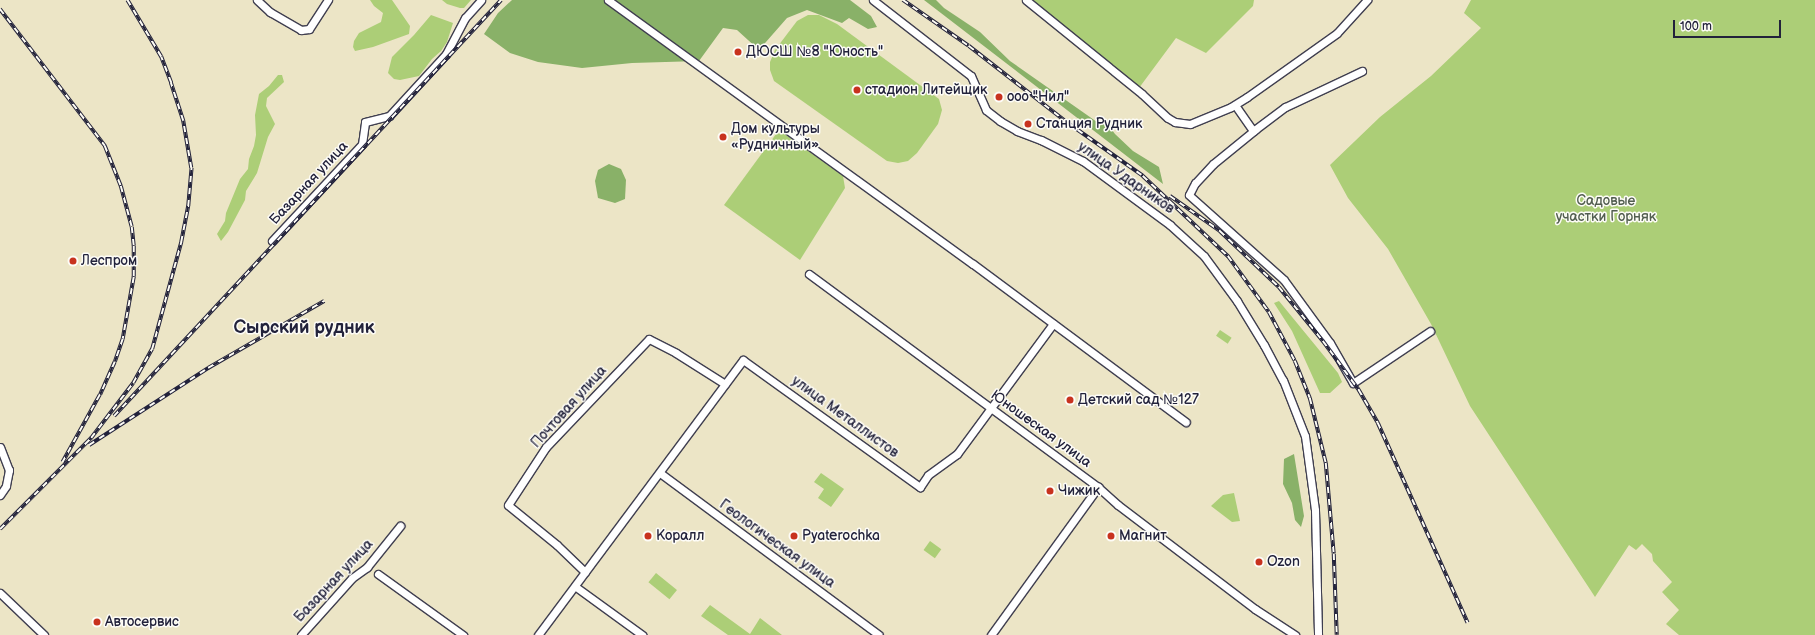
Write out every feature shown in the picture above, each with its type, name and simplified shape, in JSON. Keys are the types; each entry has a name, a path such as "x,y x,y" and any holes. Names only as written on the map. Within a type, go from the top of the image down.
{"street":[{"path":"257,0 270,12 301,30 309,29 328,0"},
{"name":"Базарная улица","path":"272,241 362,144 365,122 389,116 446,54 465,18 481,0"},
{"path":"608,0 1186,422"},
{"name":"улица Ударников","path":"874,0 971,76 986,110 1000,122 1083,161 1170,224 1204,256 1237,301 1283,380 1305,436 1315,510 1318,635"},
{"path":"1026,0 1175,122 1190,124 1235,105 1337,33 1367,0"},
{"path":"1362,72 1286,107 1252,132 1214,164 1195,183 1189,195 1284,280 1330,343 1353,383 1430,330"},
{"path":"1235,105 1252,132"},
{"name":"Юношеская улица","path":"809,274 1098,487 1118,505 1249,604 1295,635"},
{"path":"991,408 1053,324"},
{"name":"Почтовая улица","path":"585,572 557,545 508,505 546,447 649,339 676,353 725,384"},
{"name":"улица Металлистов","path":"725,384 743,360 920,487 928,475 957,454 991,408"},
{"path":"538,635 576,587 585,572 725,384"},
{"path":"0,447 9,470 6,486 0,495"},
{"name":"Геологическая улица","path":"660,473 879,635"},
{"path":"991,635 1098,487"},
{"name":"Базарная улица","path":"301,635 352,578 367,567 400,526"},
{"path":"378,574 464,635"},
{"path":"576,587 642,635"},
{"path":"0,593 44,635"}],"green space":[{"path":"370,0 392,0 410,26 409,34 373,47 355,51 353,47 354,41 359,33 381,22 383,13 374,6"},
{"path":"442,0 471,0 464,8 460,8 447,4"},
{"path":"512,0 850,0 871,16 877,27 868,29 849,18 842,23 807,10 787,18 759,50 737,30 723,28 699,61 632,63 582,68 538,62 510,53 484,34 498,13"},
{"path":"924,0 936,0 944,8 980,32 1010,61 1097,122 1106,122 1115,134 1133,151 1159,167 1163,184"},
{"path":"1028,0 1254,0 1253,6 1206,53 1176,38 1139,88"},
{"name":"Садовые участки Горняк","path":"1471,0 1815,0 1815,635 1679,635 1666,624 1679,610 1662,592 1672,582 1653,561 1652,554 1642,544 1636,550 1629,545 1595,597 1470,406 1431,324 1388,249 1348,198 1330,165 1380,117 1431,76 1481,28 1464,13"},
{"path":"431,15 453,23 447,42 419,76 400,80 394,79 388,73 392,57"},
{"name":"стадион Литейщик","path":"808,15 819,15 837,24 939,99 942,110 938,124 917,153 908,161 898,163 887,161 774,81 770,70 770,62 775,50 797,21"},
{"path":"278,75 282,75 284,82 267,98 266,106 275,124 268,137 257,173 246,191 245,200 228,232 221,241 217,234 225,221 226,213 240,179 248,169 249,159 254,146 256,135 255,115 259,94 269,86"},
{"path":"779,130 843,176 845,188 800,260 724,205"},
{"path":"609,164 621,169 626,180 625,199 615,203 598,198 595,181 598,170"},
{"path":"1279,301 1338,373 1342,382 1330,393 1320,393 1292,331 1274,303"},
{"path":"1220,330 1232,338 1228,344 1216,336"},
{"path":"1294,454 1304,516 1301,527 1295,520 1292,503 1283,484 1284,459"},
{"path":"821,473 844,489 831,507 818,498 824,489 814,482"},
{"path":"1234,493 1240,521 1232,522 1211,506 1223,495"},
{"path":"930,541 941,549 935,558 924,550"},
{"path":"656,573 677,590 669,599 648,582"},
{"path":"710,605 750,634 760,618 782,635 728,635 701,616"}],"railway":[{"path":"0,529 91,438 133,383 152,349 181,242 188,206 191,168 183,121 161,57 127,0"},
{"path":"114,416 501,0"},
{"path":"903,0 969,46 1068,123 1143,176 1228,256 1269,312 1295,361 1310,398 1326,463 1334,554 1337,635"},
{"path":"0,9 105,146 121,186 132,227 134,246 134,277 123,339 115,362 100,395 63,462"},
{"path":"1170,196 1220,231 1279,287 1323,341 1359,390 1378,423 1468,623"},
{"path":"89,445 208,368 324,301"}],"place":[{"name":"ДЮСШ №8 \"Юность\"","path":"738,52"},
{"name":"стадион Литейщик","path":"857,90"},
{"name":"ооо \"Нил\"","path":"999,97"},
{"name":"Станция Рудник","path":"1028,124"},
{"name":"Дом культуры «Рудничный»","path":"723,137"},
{"name":"Леспром","path":"73,261"},
{"name":"Детский сад №127","path":"1070,400"},
{"name":"Чижик","path":"1050,491"},
{"name":"Коралл","path":"648,536"},
{"name":"Pyaterochka","path":"794,536"},
{"name":"Магнит","path":"1111,536"},
{"name":"Ozon","path":"1259,562"},
{"name":"Автосервис","path":"97,622"}],"district":[{"name":"Сырский рудник","path":"304,328"}]}
